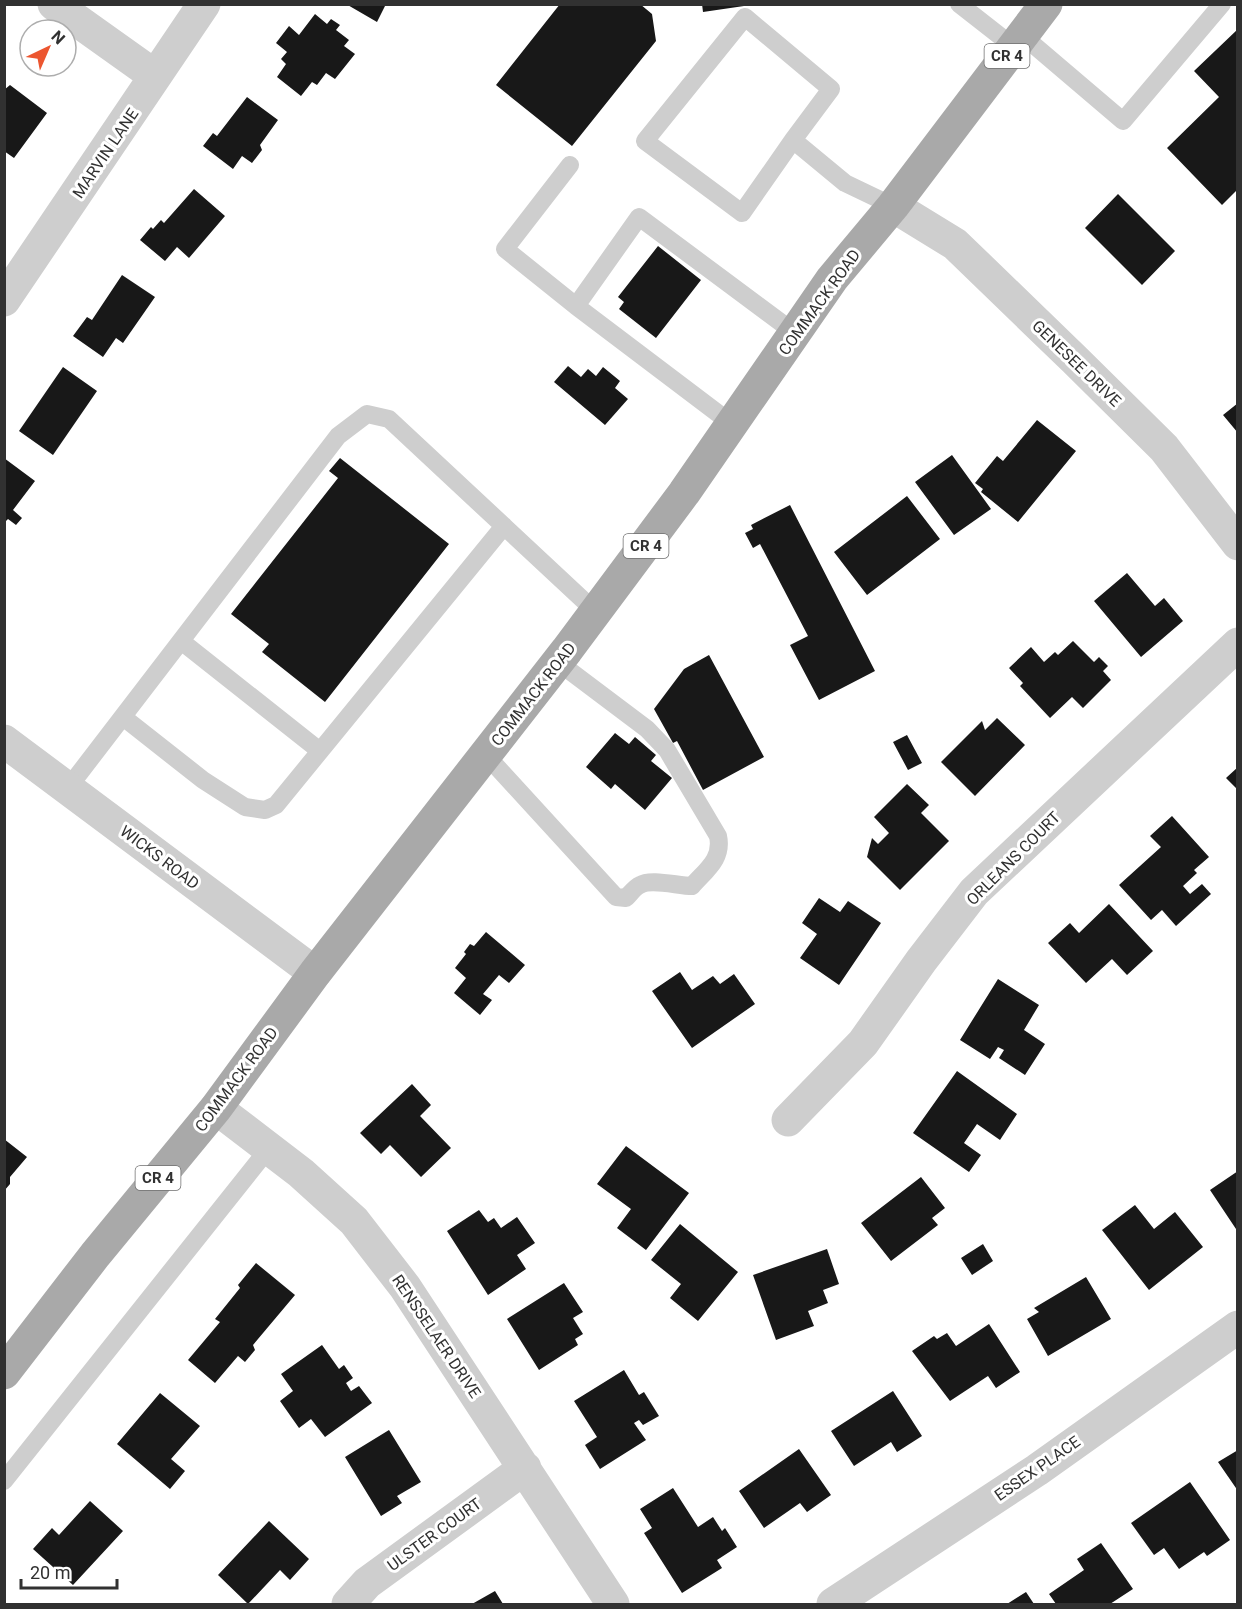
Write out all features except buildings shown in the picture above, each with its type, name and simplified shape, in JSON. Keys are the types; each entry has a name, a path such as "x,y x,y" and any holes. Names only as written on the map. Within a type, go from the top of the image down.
{"main road":[{"name":"COMMACK ROAD","path":"4,1373 95,1255 216,1108 315,973 558,662 684,494 832,279 893,207 1046,4"}],"street":[{"path":"54,4 155,76"},
{"name":"MARVIN LANE","path":"4,300 92,174 204,4"},
{"name":"GENESEE DRIVE","path":"893,207 956,244 1067,352 1164,448 1238,544"},
{"name":"ORLEANS COURT","path":"788,1120 863,1043 921,961 974,892 1238,644"},
{"name":"WICKS ROAD","path":"4,741 315,973"},
{"name":"RENSSELAER DRIVE","path":"216,1108 301,1173 354,1221 405,1287 614,1605"},
{"name":"ESSEX PLACE","path":"833,1605 1036,1470 1238,1327"},
{"name":"ULSTER COURT","path":"348,1605 367,1583 525,1468"}],"lane":[{"path":"959,4 1018,41 1123,121 1222,4"},
{"path":"745,17 831,89 793,140 742,213 645,141 745,17"},
{"path":"793,140 844,183 893,207"},
{"path":"570,165 505,249 732,424"},
{"path":"576,306 639,217 795,333"},
{"path":"68,788 338,436 367,414 389,419 596,612"},
{"path":"123,717 203,780 245,807 265,810 276,805 504,526"},
{"path":"181,641 320,751"},
{"path":"486,755 616,897 626,898 640,884 656,882 692,886 718,855 721,848 718,836 667,750 647,729 558,662"},
{"path":"4,1481 269,1148"}]}
